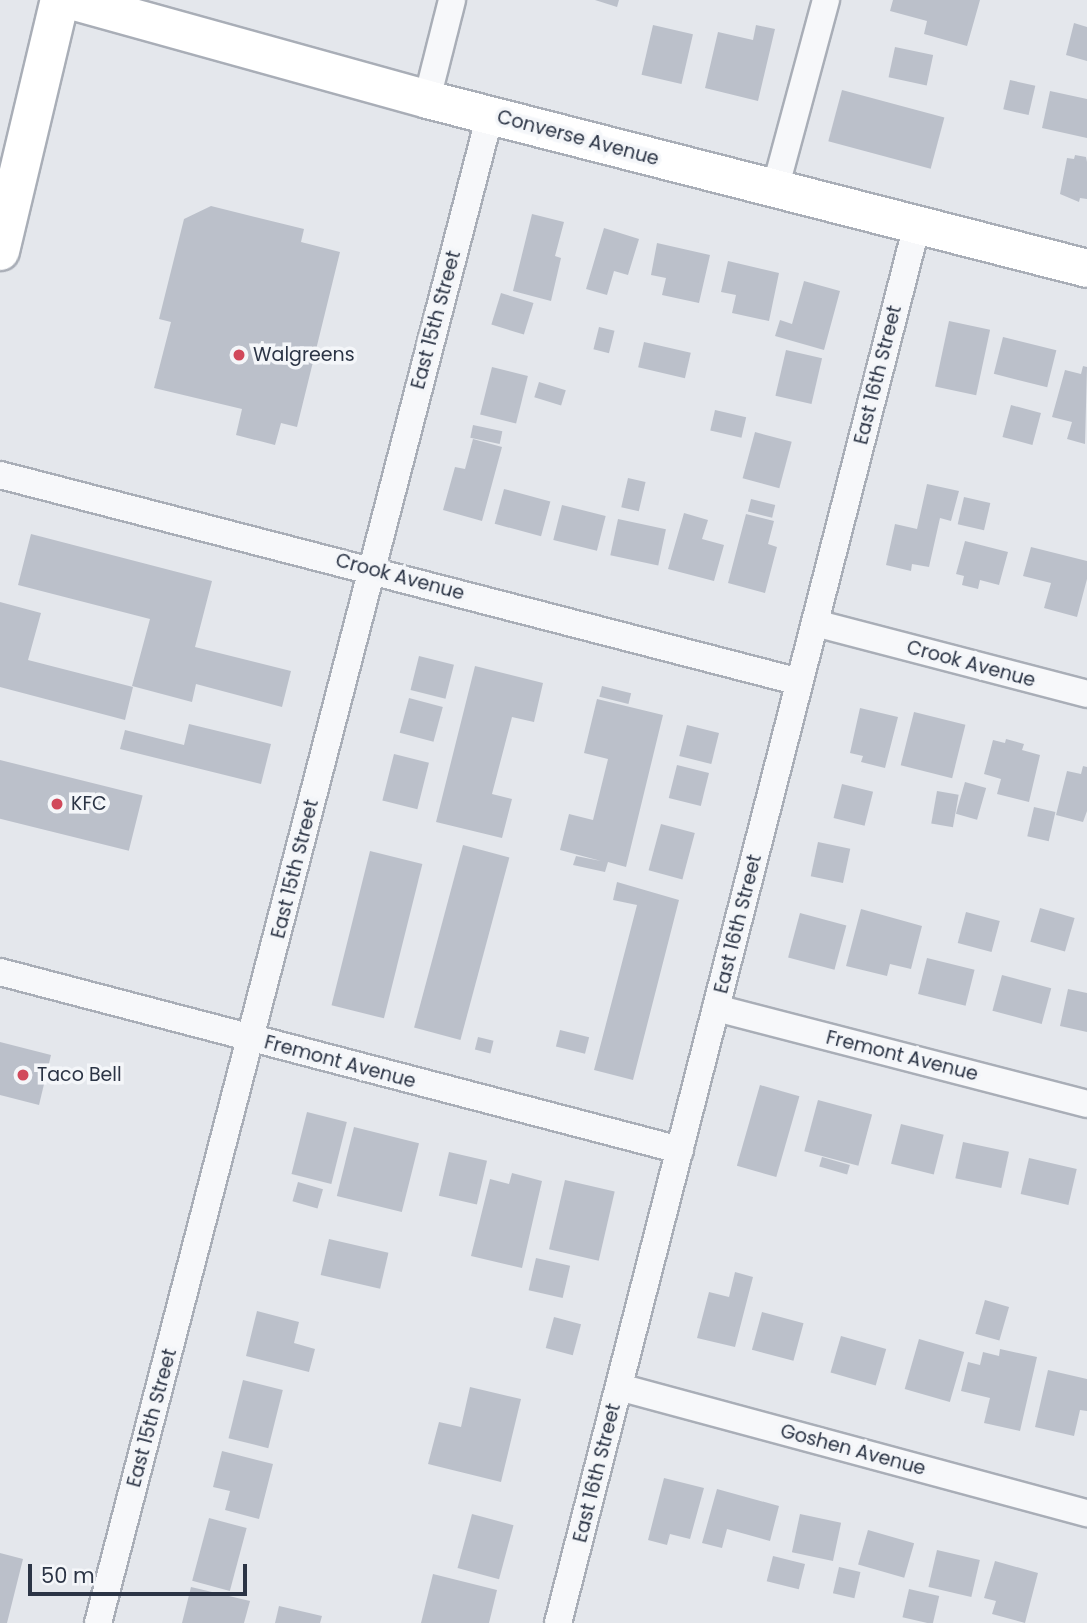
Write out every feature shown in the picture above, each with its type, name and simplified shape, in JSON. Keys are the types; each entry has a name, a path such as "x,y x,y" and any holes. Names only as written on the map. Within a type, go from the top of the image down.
{"main road":[{"path":"0,251 60,0"},
{"name":"Converse Avenue","path":"71,0 427,99 1087,268"}],"street":[{"path":"427,99 452,0"},
{"path":"775,189 827,0"},
{"name":"East 15th Street","path":"98,1623 252,1039 490,115"},
{"name":"East 16th Street","path":"558,1623 917,225"},
{"name":"Crook Avenue","path":"0,475 800,682"},
{"name":"Crook Avenue","path":"815,623 1087,694"},
{"name":"Fremont Avenue","path":"0,972 680,1150"},
{"name":"Fremont Avenue","path":"716,1008 1087,1104"},
{"name":"Goshen Avenue","path":"619,1387 1087,1513"}],"building":[{"path":"595,0 619,0 617,7"},
{"path":"893,0 980,0 967,46 924,34 927,21 890,11"},
{"path":"1074,23 1087,27 1087,61 1066,55"},
{"path":"653,25 693,34 681,84 642,75"},
{"path":"756,25 775,29 758,101 705,88 718,32 753,40"},
{"path":"895,47 933,55 927,85 889,77"},
{"path":"1010,80 1035,86 1029,115 1003,109"},
{"path":"842,90 944,117 931,169 828,141"},
{"path":"1050,91 1087,99 1087,138 1042,128"},
{"path":"1075,155 1086,157 1087,162 1087,199 1080,198 1079,202 1060,194 1067,158 1074,159"},
{"name":"Walgreens","path":"211,206 304,229 301,242 340,252 297,427 281,423 275,445 236,435 242,409 154,388 171,322 159,319 184,219"},
{"path":"532,214 564,222 555,256 561,258 551,301 513,291"},
{"path":"604,228 639,239 628,275 614,271 607,295 586,289"},
{"path":"657,243 710,255 699,303 662,295 666,278 651,275"},
{"path":"728,261 779,273 769,321 732,313 736,295 721,292"},
{"path":"804,281 840,291 824,350 775,336 780,320 792,324"},
{"path":"501,293 534,303 524,334 491,325"},
{"path":"949,321 990,330 976,395 935,387"},
{"path":"599,327 615,331 609,353 593,349"},
{"path":"1003,337 1056,350 1047,387 994,374"},
{"path":"644,342 691,353 685,378 638,367"},
{"path":"786,350 822,358 811,404 775,396"},
{"path":"1083,366 1087,367 1085,444 1067,439 1072,422 1052,417 1065,370 1081,374"},
{"path":"492,367 528,376 516,423 480,415"},
{"path":"539,382 566,390 561,405 534,397"},
{"path":"1011,405 1041,413 1032,445 1002,437"},
{"path":"715,410 746,417 741,438 710,430"},
{"path":"473,425 502,431 500,444 470,438"},
{"path":"755,432 792,442 779,488 743,478"},
{"path":"473,439 502,447 482,521 443,510 455,467 465,469"},
{"path":"628,478 646,482 639,511 621,507"},
{"path":"927,484 959,491 951,521 940,518 929,567 912,564 911,571 886,565 895,524 917,529"},
{"path":"504,489 550,501 541,536 495,524"},
{"path":"964,497 990,503 984,530 958,524"},
{"path":"751,499 775,505 772,518 748,512"},
{"path":"562,505 606,516 597,551 553,540"},
{"path":"684,513 708,520 702,539 724,545 714,581 668,569"},
{"path":"746,514 774,521 768,544 777,547 765,593 728,583"},
{"path":"618,519 666,529 658,565 610,555"},
{"path":"31,534 212,581 195,647 291,671 282,707 196,684 192,702 132,686 150,619 18,585"},
{"path":"965,541 1008,552 999,585 980,580 978,589 962,585 964,576 956,574"},
{"path":"1031,547 1087,561 1087,579 1077,617 1044,608 1051,583 1023,576"},
{"path":"0,602 41,613 28,660 133,687 125,720 0,687"},
{"path":"419,656 454,665 445,699 411,690"},
{"path":"475,666 543,683 534,722 512,717 492,794 512,799 502,838 436,822"},
{"path":"602,686 631,693 628,704 599,697"},
{"path":"409,698 443,707 433,742 400,733"},
{"path":"597,699 663,715 626,867 608,862 605,872 573,865 576,856 601,861 560,850 569,814 593,820 608,759 584,753"},
{"path":"860,708 898,717 885,768 861,762 863,756 850,753"},
{"path":"914,712 965,725 952,778 901,765"},
{"path":"189,724 271,744 261,784 120,749 125,730 184,745"},
{"path":"687,725 719,733 711,764 679,756"},
{"path":"1006,739 1024,744 1022,750 1040,755 1029,802 997,794 1001,779 984,774 993,740 1005,743"},
{"path":"394,754 429,763 417,809 382,801"},
{"path":"0,760 143,796 129,851 0,819"},
{"path":"677,765 709,773 701,806 669,798"},
{"path":"1083,766 1087,767 1087,811 1083,822 1056,815 1067,771 1081,774"},
{"path":"965,782 986,788 977,820 956,814"},
{"path":"842,784 873,792 865,826 834,818"},
{"path":"937,791 959,795 953,827 931,823"},
{"path":"1034,807 1055,812 1049,841 1027,836"},
{"path":"661,824 695,833 682,879 649,870"},
{"path":"818,842 850,849 843,883 811,876"},
{"path":"463,845 509,857 460,1040 414,1028"},
{"path":"370,851 422,864 384,1018 332,1005"},
{"path":"617,882 679,900 633,1080 594,1070 637,905 613,900"},
{"path":"1040,908 1075,918 1065,952 1030,942"},
{"path":"861,909 922,926 911,969 890,964 887,976 846,966"},
{"path":"966,912 1000,921 992,952 958,943"},
{"path":"800,913 846,925 834,970 788,957"},
{"path":"927,958 975,970 966,1006 918,994"},
{"path":"1002,975 1051,988 1042,1024 992,1011"},
{"path":"1068,989 1087,993 1087,1032 1060,1026"},
{"path":"560,1030 589,1037 585,1054 556,1046"},
{"path":"478,1037 494,1041 490,1053 475,1050"},
{"name":"Taco Bell","path":"0,1042 51,1055 39,1105 0,1095"},
{"path":"760,1085 799,1096 776,1177 737,1166"},
{"path":"818,1100 872,1114 858,1166 804,1151"},
{"path":"307,1112 347,1122 331,1184 292,1174"},
{"path":"901,1124 944,1135 934,1174 891,1164"},
{"path":"354,1127 419,1143 402,1212 337,1196"},
{"path":"963,1142 1009,1152 1001,1188 955,1178"},
{"path":"449,1152 487,1161 477,1205 439,1196"},
{"path":"822,1157 850,1165 847,1175 819,1167"},
{"path":"1029,1158 1077,1169 1068,1205 1021,1194"},
{"path":"512,1173 542,1181 522,1268 471,1256 490,1179 509,1184"},
{"path":"565,1180 615,1191 599,1261 549,1249"},
{"path":"298,1182 323,1189 317,1208 292,1201"},
{"path":"329,1239 388,1253 380,1289 321,1275"},
{"path":"536,1258 570,1266 563,1298 529,1290"},
{"path":"735,1272 753,1277 735,1347 697,1338 709,1292 729,1297"},
{"path":"985,1300 1009,1307 999,1341 975,1334"},
{"path":"257,1311 299,1322 294,1343 315,1349 309,1372 246,1356"},
{"path":"762,1312 804,1323 793,1361 752,1350"},
{"path":"554,1317 581,1324 573,1355 546,1348"},
{"path":"841,1336 886,1349 876,1385 831,1373"},
{"path":"919,1339 964,1352 950,1402 905,1389"},
{"path":"1000,1349 1037,1357 1020,1431 984,1423 990,1398 961,1391 968,1362 980,1365 983,1352 999,1356"},
{"path":"1048,1370 1087,1379 1087,1411 1080,1410 1074,1436 1035,1427"},
{"path":"243,1380 283,1390 268,1448 228,1438"},
{"path":"470,1387 521,1399 501,1482 428,1464 439,1422 461,1427"},
{"path":"222,1451 273,1464 259,1519 225,1510 230,1491 213,1487"},
{"path":"664,1478 704,1488 690,1539 670,1534 667,1545 648,1540"},
{"path":"717,1489 779,1506 770,1541 727,1529 722,1548 702,1543"},
{"path":"472,1514 514,1525 499,1579 458,1568"},
{"path":"800,1514 841,1523 833,1561 792,1552"},
{"path":"209,1518 247,1528 230,1591 192,1581"},
{"path":"868,1530 914,1543 904,1578 858,1565"},
{"path":"937,1550 980,1560 971,1597 928,1587"},
{"path":"0,1553 23,1559 7,1623 0,1623"},
{"path":"773,1556 805,1564 799,1589 767,1581"},
{"path":"995,1561 1038,1573 1025,1623 992,1614 996,1601 984,1598"},
{"path":"839,1567 860,1572 854,1598 833,1593"},
{"path":"433,1574 497,1590 489,1623 421,1623"},
{"path":"191,1587 250,1601 244,1623 182,1623"},
{"path":"909,1589 939,1596 933,1623 902,1617"},
{"path":"279,1606 322,1616 320,1623 275,1623"}],"place":[{"name":"Walgreens","path":"239,355"},
{"name":"KFC","path":"57,804"},
{"name":"Taco Bell","path":"23,1075"}]}
